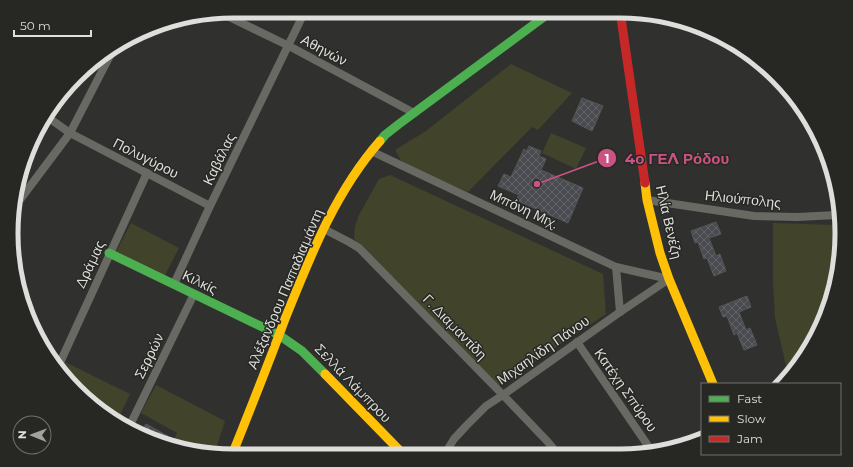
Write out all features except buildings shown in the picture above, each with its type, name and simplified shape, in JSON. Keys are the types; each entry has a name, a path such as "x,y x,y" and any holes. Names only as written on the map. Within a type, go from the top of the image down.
{"street":[{"name":"Αθηνών","path":"232,18 289,46 414,113"},
{"name":"Καβάλας","path":"174,284 210,206 302,18"},
{"name":"Αλέξανδρου Παπαδιαμάντη","path":"235,449 306,267 348,184 371,151 385,135 538,18"},
{"name":"Ηλία Βενέζη","path":"621,18 647,200 660,253 669,279 713,383"},
{"path":"21,195 70,133 109,58"},
{"name":"Πολυγύρου","path":"51,119 70,133 210,206"},
{"name":"Μπόνη Μιχ.","path":"371,151 616,267 669,279"},
{"name":"Δράμας","path":"60,362 147,173"},
{"name":"Ηλιούπολης","path":"647,200 754,216 797,217 834,215"},
{"name":"Γ. Διαμαντίδη","path":"324,229 359,248 554,449"},
{"name":"Κιλκίς","path":"109,253 279,335"},
{"path":"616,267 620,312"},
{"name":"Μιχαηλίδη Πάνου","path":"448,449 454,439 486,406 669,279"},
{"name":"Σερρών","path":"131,423 194,294"},
{"name":"Σελλά Λάμπρου","path":"279,335 302,351 398,449"},
{"name":"Κατέχη Σπύρου","path":"577,342 649,447"}],"green space":[{"path":"511,64 572,93 538,130 532,127 468,192 403,164 395,150 426,131"},
{"path":"551,133 586,148 576,169 542,153"},
{"path":"390,175 603,274 606,314 498,386 354,239 355,226 359,215 379,179"},
{"path":"131,223 179,248 164,277 116,252"},
{"path":"773,223 835,225 835,248 831,276 824,303 813,329 799,353 787,369 775,318 773,284"},
{"path":"65,362 130,394 119,416 91,396 71,376 63,366"},
{"path":"156,385 225,421 216,449 173,441 177,433 141,413"}],"traffic: fast":[{"path":"380,141 399,124 543,18"},
{"path":"109,253 279,335 302,351 325,374"}],"traffic: slow":[{"path":"234,449 314,249 337,203 364,161 380,141"},
{"path":"645,183 647,200 660,253 669,279 713,383"},
{"path":"325,374 398,449"}],"traffic: jam":[{"path":"621,18 645,183"}],"place":[{"name":"4ο ΓΕΛ Ρόδου","path":"537,184"}]}
